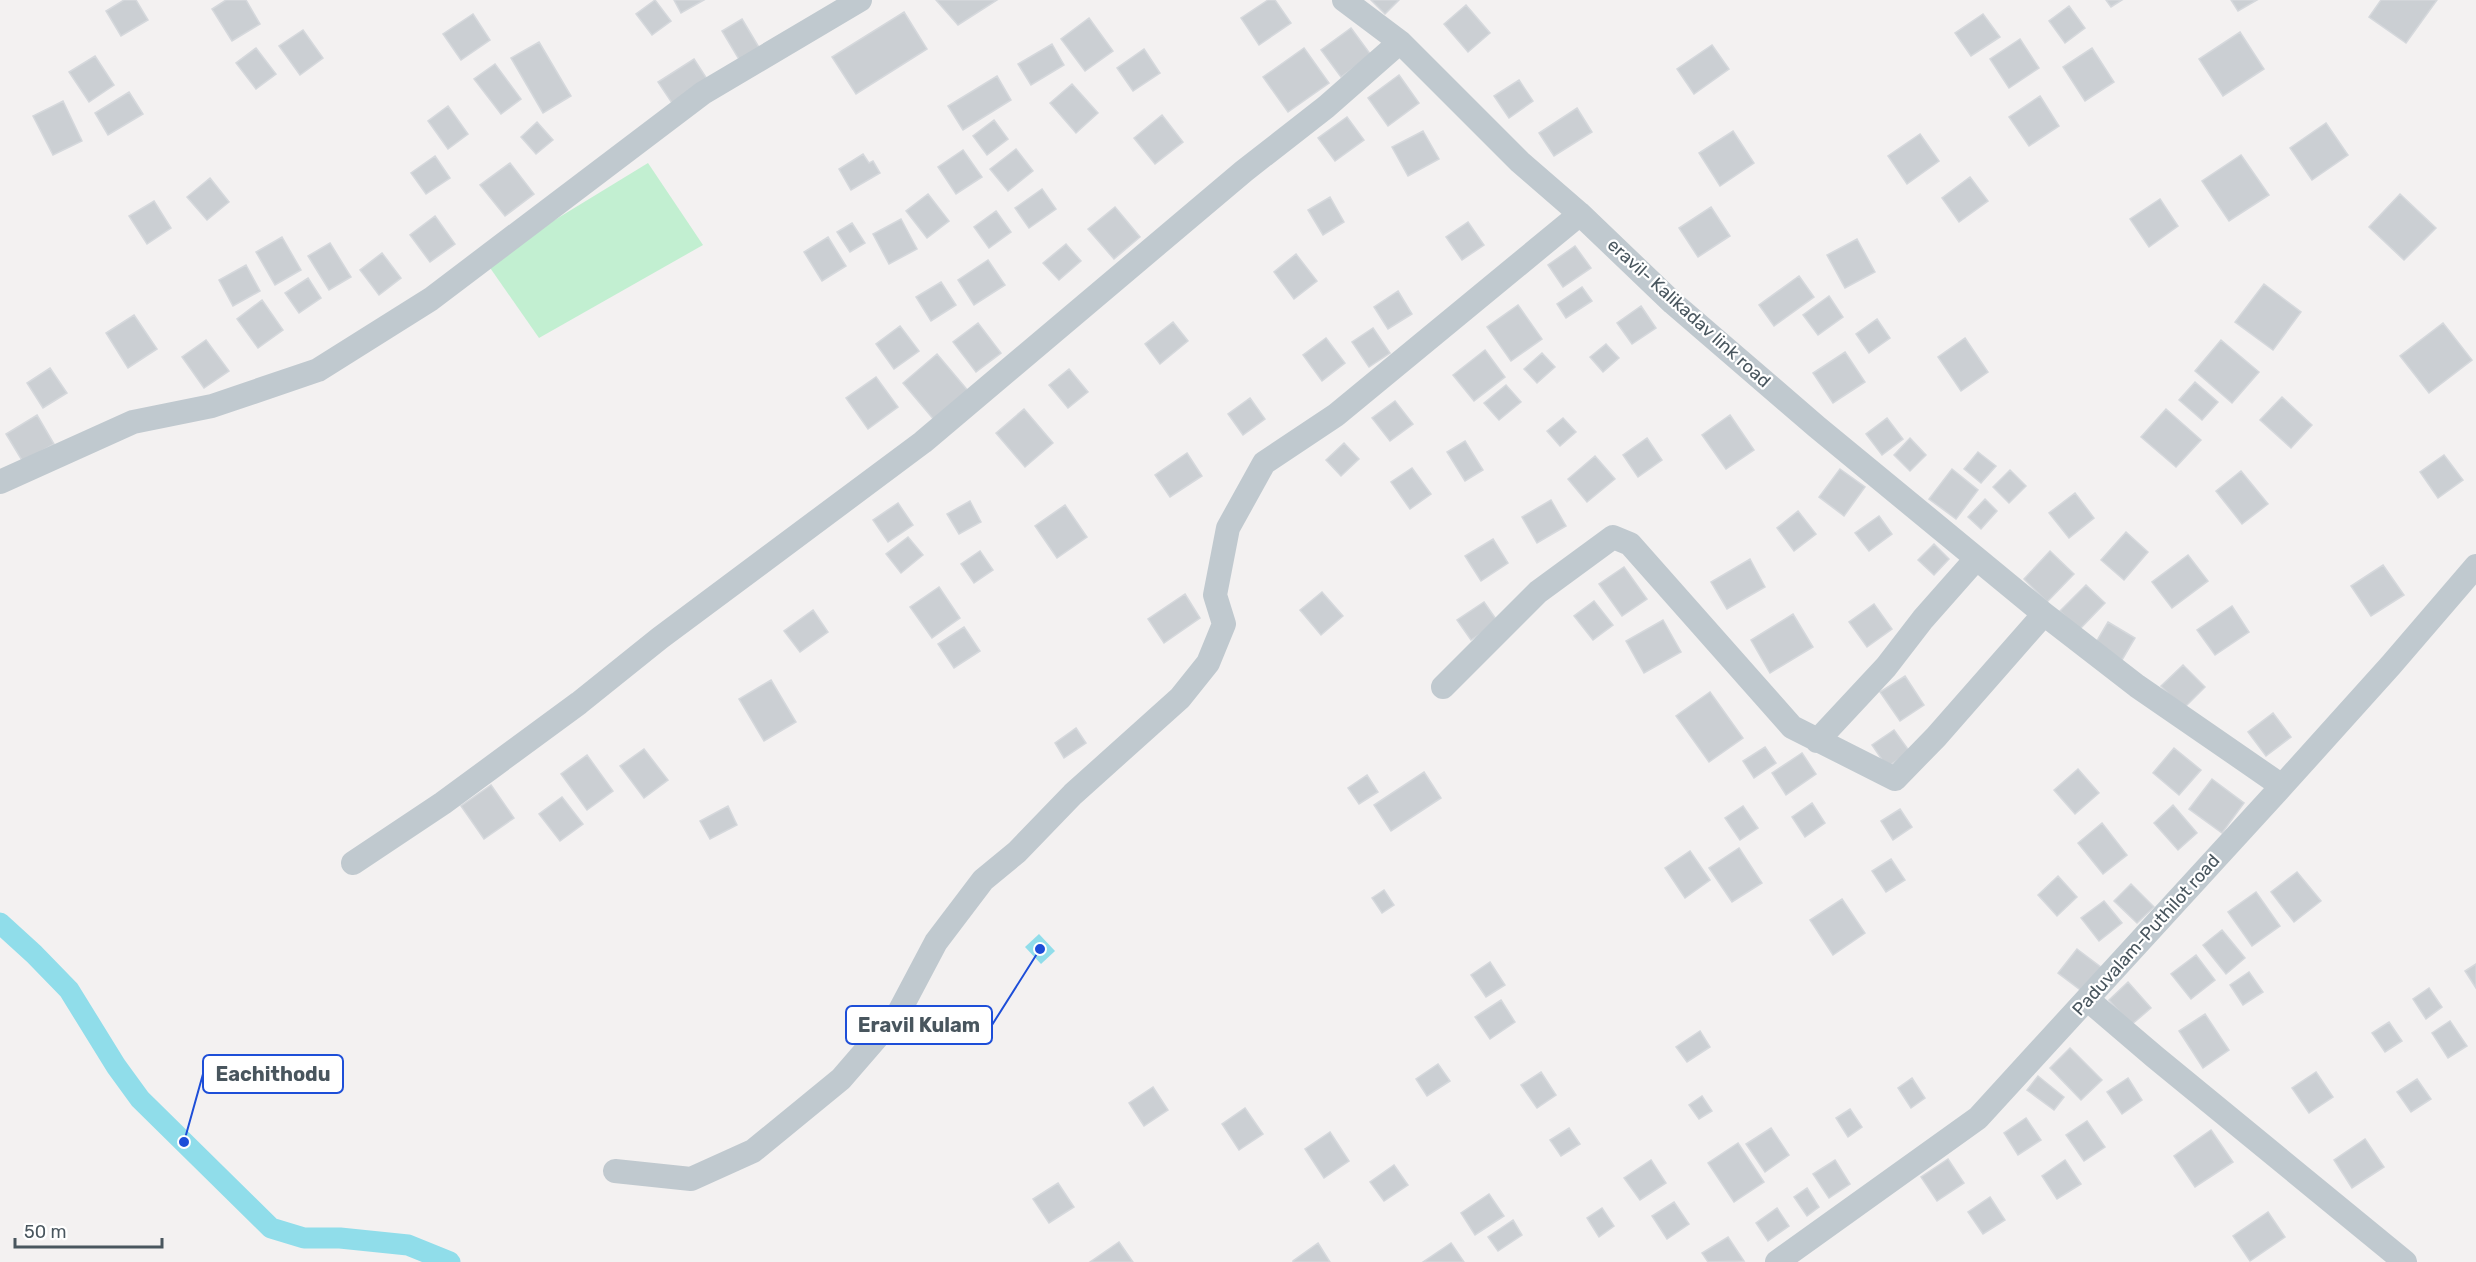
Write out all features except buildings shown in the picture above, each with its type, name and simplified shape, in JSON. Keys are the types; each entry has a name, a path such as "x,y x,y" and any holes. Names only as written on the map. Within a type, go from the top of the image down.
{"street":[{"path":"0,482 134,422 212,406 318,370 431,299 704,93 860,0"},
{"name":"eravil- Kalikadav link road","path":"1344,0 1400,42 1520,162 1580,214 1673,303 1976,560 2137,686 2282,786"},
{"path":"354,863 443,803 579,703 660,638 923,442 1244,171 1326,107 1400,42"},
{"path":"615,1171 691,1179 753,1151 841,1078 899,1012 936,942 983,880 1017,852 1073,794 1180,698 1208,663 1224,624 1215,595 1228,528 1264,463 1336,416 1580,214"},
{"path":"1443,687 1538,592 1613,537 1630,544 1792,727 1895,779 1936,737 2044,614"},
{"path":"1817,741 1886,667 1923,619 1976,560"},
{"name":"Paduvalam-Puthilot road","path":"1780,1261 1978,1118 2282,786 2476,566"},
{"path":"2087,999 2405,1262"}],"green space":[{"path":"648,163 703,245 539,338 486,262"}],"water":[{"path":"1039,934 1055,951 1041,964 1025,947"}],"waterway":[{"path":"0,923 69,990 116,1066 140,1099 271,1228 304,1238 340,1238 408,1245 450,1262"}],"place":[{"name":"Eravil Kulam","path":"1040,949"},
{"name":"Eachithodu","path":"184,1142"}]}
